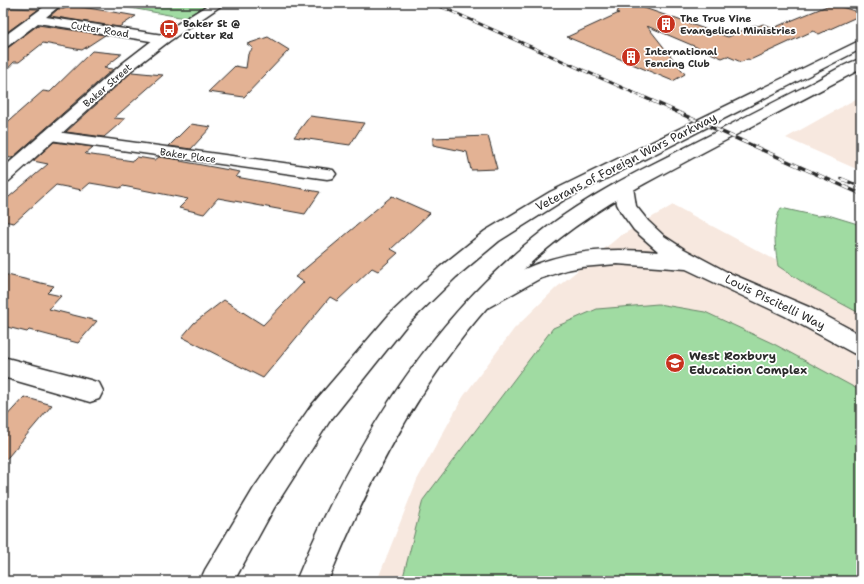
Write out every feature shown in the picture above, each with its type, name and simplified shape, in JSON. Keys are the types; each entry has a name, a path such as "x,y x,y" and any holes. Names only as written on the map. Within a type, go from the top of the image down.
{"main road":[{"path":"3,43 56,3"},
{"name":"Baker Street","path":"3,177 128,66 163,39 219,3"},
{"name":"Cutter Road","path":"36,19 163,39"},
{"name":"Veterans of Foreign Wars Parkway","path":"216,581 264,498 320,414 346,380 397,321 448,272 492,236 557,196 861,44"},
{"name":"Veterans of Foreign Wars Parkway","path":"312,581 344,508 392,422 426,369 458,326 522,260 551,235 588,208 624,187 861,63"},
{"name":"Baker Place","path":"49,136 327,174"},
{"name":"Louis Piscitelli Way","path":"624,187 627,207 639,223 660,242 688,262 804,314 861,346"},
{"name":"Louis Piscitelli Way","path":"481,301 550,266 586,259 643,257 688,262"},
{"path":"3,367 90,391"}],"shaded area":[{"path":"861,96 861,171 786,138"},
{"name":"West Roxbury Education Complex","path":"673,205 861,306 861,581 377,581 417,480 463,397 514,329 556,288 620,236"}],"green space":[{"path":"104,3 209,3 185,18"},
{"path":"781,208 817,216 828,215 861,225 861,314 807,285 778,266 775,244 775,229"},
{"name":"West Roxbury Education Complex","path":"658,304 705,312 774,344 861,391 861,581 402,581 423,500 553,328 597,309"}],"building":[{"path":"621,3 630,3 728,37 755,25 758,26 763,24 773,28 832,4 861,13 861,15 819,34 813,31 750,60 748,59 741,62 727,56 722,58 647,26 685,74 673,81 567,37 619,13 617,13"},
{"path":"69,5 136,16 119,27 50,16 58,9 64,9"},
{"path":"11,8 39,9 3,35 3,14"},
{"path":"38,25 105,35 82,50 43,43 19,62 14,62 3,74 3,48 9,47"},
{"path":"268,37 289,50 244,97 208,92 235,66 246,68 248,54 253,48 247,44"},
{"path":"92,51 122,54 104,68 113,69 12,158 3,157 3,126 43,91 50,92"},
{"path":"132,72 163,75 114,118 125,119 104,137 66,132"},
{"path":"310,116 364,123 350,145 294,137"},
{"path":"191,124 211,127 191,149 169,146"},
{"path":"488,136 497,169 471,170 467,152 433,145 433,138"},
{"path":"54,142 93,147 85,154 133,161 137,157 155,160 159,157 181,160 180,161 240,172 236,177 320,192 305,214 218,198 204,214 179,208 188,199 123,186 120,188 90,183 82,190 56,185 14,223 3,221 3,202 48,164 33,161"},
{"path":"392,196 430,213 391,249 398,253 378,271 372,268 337,301 330,297 263,378 182,337 194,323 224,300 263,325 304,282 295,277"},
{"path":"3,274 54,286 47,293 61,296 49,309 97,321 78,343 29,330 27,332 3,326"},
{"path":"24,397 52,405 3,463 3,420"}],"railway":[{"path":"433,3 641,96"},
{"path":"639,95 861,194"},
{"path":"842,179 861,187"}],"place":[{"name":"The True Vine Evangelical Ministries","path":"666,24"},
{"name":"Baker St @ Cutter Rd","path":"169,29"},
{"name":"International Fencing Club","path":"631,57"},
{"name":"West Roxbury Education Complex","path":"675,363"}]}
